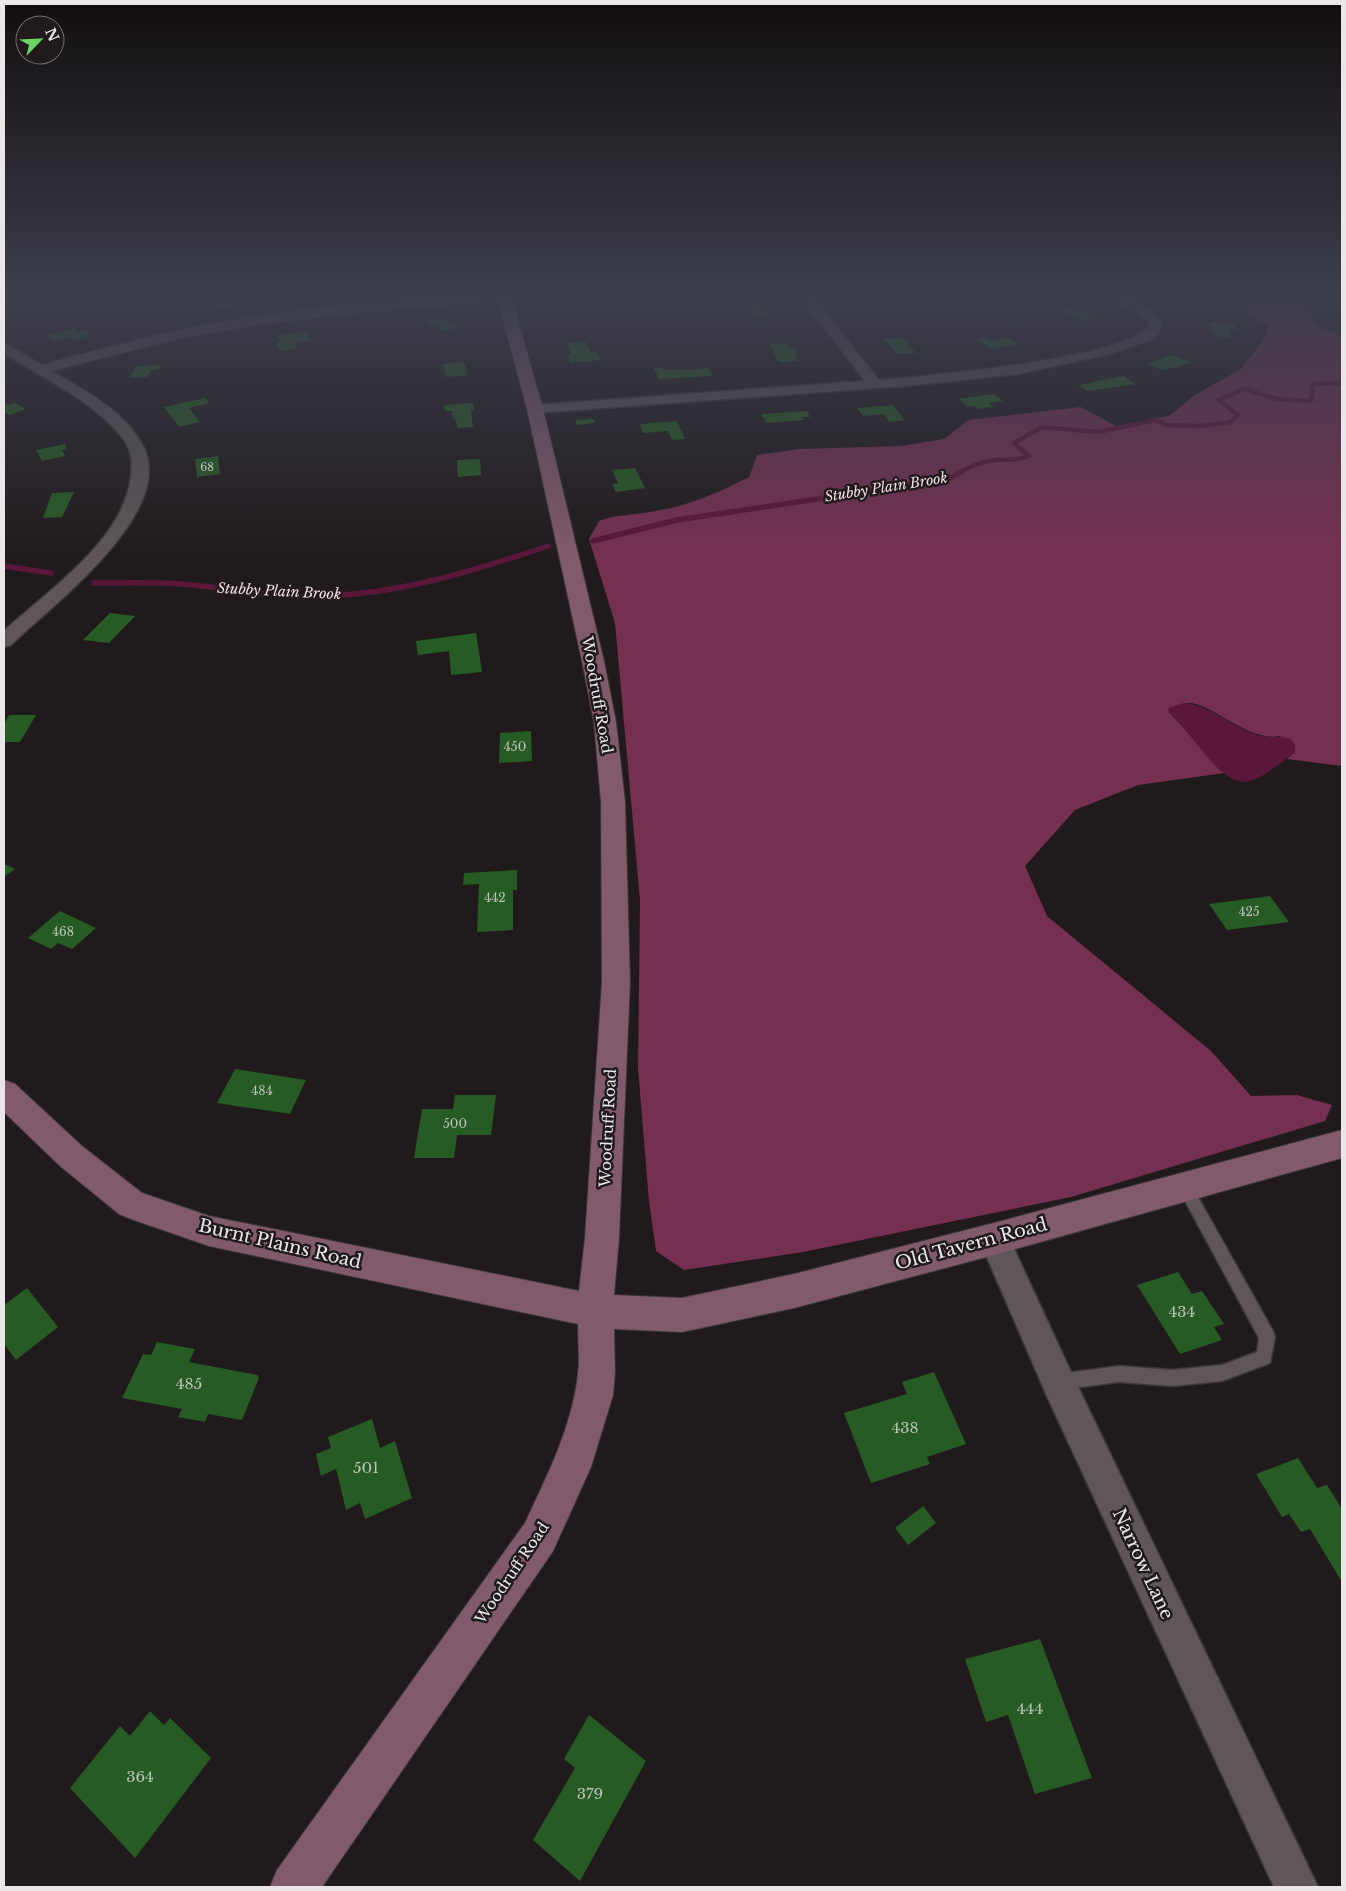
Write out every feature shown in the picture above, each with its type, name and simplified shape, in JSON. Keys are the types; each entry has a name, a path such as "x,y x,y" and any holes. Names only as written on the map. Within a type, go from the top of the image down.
{"street":[{"path":"4,640 95,558 121,524 135,497 139,480 140,463 135,446 128,435 97,405 57,381"},
{"name":"Woodruff Road","path":"294,1887 539,1537 572,1467 594,1395 597,1372 596,1311 602,1238 616,982 614,802 604,713 527,381"},
{"path":"535,409 903,381"},
{"name":"Burnt Plains Road","path":"4,1093 71,1156 131,1204 209,1231 596,1311"},
{"name":"Old Tavern Road","path":"596,1311 682,1315 794,1291 994,1240 1184,1186 1342,1144"},
{"name":"Narrow Lane","path":"994,1240 1058,1382 1296,1887"}],"lane":[{"path":"1058,1382 1119,1374 1173,1378 1222,1373 1264,1357 1266,1337 1184,1186"}],"shaded area":[{"path":"1219,381 1342,381 1342,766 1287,759 1295,752 1280,736 1253,733 1203,707 1192,703 1183,704 1169,712 1225,773 1138,785 1075,810 1025,866 1047,916 1211,1051 1251,1096 1297,1095 1332,1105 1325,1121 1071,1197 803,1252 684,1270 656,1251 649,1201 638,1068 640,900 615,623 589,539 599,521 669,508 715,493 749,477 757,455 800,449 902,446 944,439 968,420 1081,407 1116,426 1169,416 1195,395"},
{"path":"1184,703 1202,708 1257,735 1291,739 1295,745 1295,752 1271,770 1251,781 1235,780 1214,765 1169,712 1168,708"}],"building":[{"path":"1097,381 1131,381 1135,384 1088,391 1078,385"},
{"path":"994,394 1003,401 989,403 993,407 979,409 975,406 967,407 959,399"},
{"path":"205,398 209,403 189,408 200,422 179,427 164,407"},
{"path":"4,402 9,405 14,403 26,409 10,415 4,412"},
{"path":"473,403 474,410 471,410 473,427 457,428 456,419 453,420 452,411 445,411 444,405"},
{"path":"893,405 905,420 889,422 884,414 863,416 857,408"},
{"path":"807,411 810,417 802,417 804,420 766,423 761,414"},
{"path":"593,419 595,423 577,425 575,420"},
{"path":"677,421 685,439 672,440 668,431 643,433 640,424"},
{"path":"65,444 67,449 62,450 65,456 42,461 36,450"},
{"path":"218,456 220,474 197,477 195,459"},
{"path":"480,459 481,475 458,477 457,460"},
{"path":"635,468 645,488 616,492 612,484 618,483 612,470"},
{"path":"74,492 62,517 43,518 52,493"},
{"path":"110,613 135,616 109,643 83,640"},
{"path":"476,633 482,672 451,675 449,651 418,655 416,641"},
{"path":"9,715 36,715 20,742 4,742 4,724"},
{"path":"531,731 532,761 499,763 500,733"},
{"path":"4,864 15,869 4,877"},
{"path":"517,870 517,890 513,890 513,930 477,932 479,884 463,885 464,873"},
{"path":"1270,896 1289,922 1227,930 1209,904"},
{"path":"60,911 96,928 72,949 58,943 51,949 28,938"},
{"path":"235,1069 306,1080 290,1114 217,1103"},
{"path":"455,1095 496,1095 491,1135 457,1135 454,1158 414,1158 422,1109 453,1109"},
{"path":"1178,1272 1192,1294 1202,1291 1224,1324 1214,1327 1222,1340 1180,1354 1137,1285"},
{"path":"27,1288 58,1327 16,1360 4,1344 4,1305"},
{"path":"157,1342 195,1349 189,1362 257,1375 259,1378 242,1420 208,1414 205,1422 178,1417 182,1409 122,1398 143,1354 151,1355"},
{"path":"934,1372 966,1444 927,1457 930,1464 871,1483 844,1413 907,1394 902,1382"},
{"path":"372,1419 380,1448 395,1441 412,1498 365,1519 360,1503 346,1510 336,1469 321,1476 316,1454 331,1448 328,1437"},
{"path":"1298,1458 1317,1488 1327,1485 1342,1509 1342,1582 1310,1529 1301,1532 1289,1514 1282,1517 1256,1474"},
{"path":"923,1506 936,1523 908,1545 895,1528"},
{"path":"1040,1639 1092,1778 1035,1794 1008,1715 986,1722 965,1659"},
{"path":"150,1711 164,1725 170,1718 211,1758 135,1858 70,1788 120,1726 130,1736"},
{"path":"589,1715 646,1761 580,1881 533,1840 575,1768 564,1759"}],"waterway":[{"name":"Stubby Plain Brook","path":"961,472 987,461 1017,459 1029,456 1014,443 1042,427 1098,432 1155,420 1167,425 1202,426 1231,422 1238,415 1218,400 1245,389 1276,399 1311,401 1313,384 1342,383"},
{"name":"Stubby Plain Brook","path":"593,541 677,520 898,487 952,477 961,472"},
{"name":"Stubby Plain Brook","path":"94,583 182,584 301,596 348,595 406,586 464,573 548,546"},
{"name":"Stubby Plain Brook","path":"4,566 51,573"}]}
